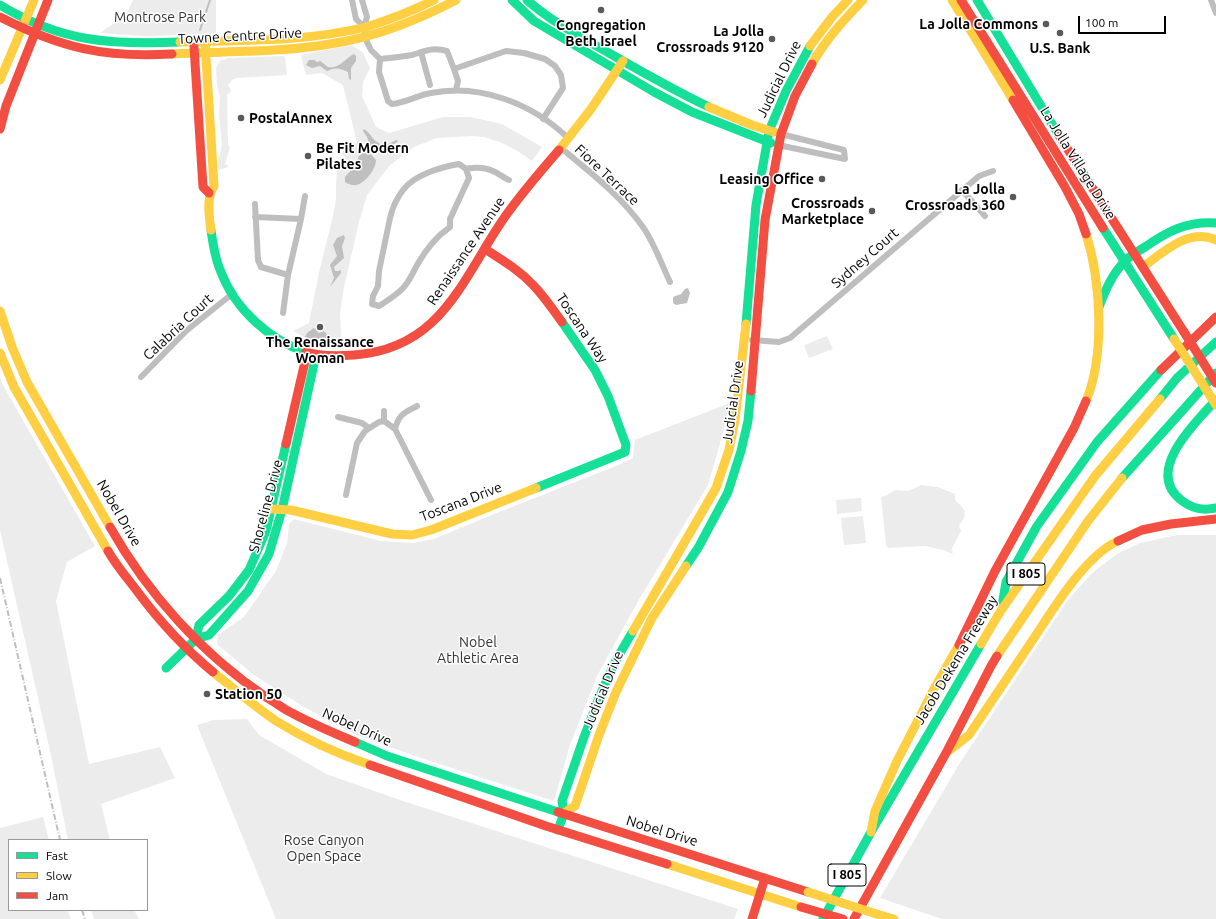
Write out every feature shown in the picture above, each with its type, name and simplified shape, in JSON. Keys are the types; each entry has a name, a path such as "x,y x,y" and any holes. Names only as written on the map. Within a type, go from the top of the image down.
{"main road":[{"path":"0,80 34,0"},
{"path":"0,129 6,106 48,0"},
{"name":"Towne Centre Drive","path":"0,17 22,28 65,45 97,53 139,55 205,53 320,46 365,31 434,0"},
{"name":"Towne Centre Drive","path":"0,5 38,24 80,38 123,44 205,42 296,37 365,31 397,26 426,15 456,0"},
{"path":"512,0 534,21 616,71 654,92 692,112 778,145"},
{"path":"527,0 539,11 556,22 659,82 697,102 733,118 781,134"},
{"name":"Judicial Drive","path":"558,830 564,813 562,802 584,737 613,666 716,488 729,450 735,420 745,339 756,205 769,131 786,91 807,50 832,17 848,0"},
{"name":"Judicial Drive","path":"564,813 575,806 599,735 616,692 652,618 698,548 728,492 741,451 748,422 765,220 781,134 795,96 816,56 840,24 863,0"},
{"path":"871,832 875,811 897,760 962,639 995,571 1074,428 1086,399 1094,373 1098,343 1096,278 1090,247 1079,214 1065,187 952,0"},
{"name":"La Jolla Village Drive","path":"961,0 1124,262 1216,405"},
{"name":"La Jolla Village Drive","path":"977,0 1051,124 1216,383"},
{"name":"Renaissance Avenue","path":"194,42 204,187 210,193"},
{"name":"Renaissance Avenue","path":"205,42 214,186 210,193 212,240 219,270 242,310 259,326 288,344 307,353 316,355 342,356 371,354 391,348 415,336 435,320 448,307 510,209 561,148 591,109 623,61"},
{"path":"1098,310 1107,287 1124,262 1134,254 1163,234 1182,226 1203,222 1216,223"},
{"path":"1143,267 1168,248 1195,236 1205,236 1216,240"},
{"name":"Toscana Way","path":"485,250 511,265 533,284 545,298 595,370 608,396 626,445"},
{"name":"Nobel Drive","path":"0,311 16,359 27,382 124,552 162,602 196,639 211,654 249,686 291,713 387,756 615,831 894,919"},
{"path":"1000,612 1006,582 1038,526 1071,478 1099,440 1154,377 1216,317"},
{"name":"Jacob Dekema Freeway","path":"823,919 871,832 1000,612 1094,476 1177,378 1216,342"},
{"name":"Nobel Drive","path":"0,353 14,388 115,563 156,616 186,649 277,721 311,740 353,759 558,830 843,919"},
{"name":"Shoreline Drive","path":"196,639 199,625 229,596 249,570 266,532 307,353"},
{"name":"Shoreline Drive","path":"166,668 196,639 209,635 239,602 256,580 269,554 282,510 316,355"},
{"name":"I 805","path":"854,919 946,753 991,666 1088,521 1124,475 1216,373"},
{"path":"1216,400 1188,431 1176,448 1169,464 1168,475 1170,486 1177,498 1203,510 1216,508"},
{"name":"Toscana Drive","path":"271,509 291,510 392,534 412,535 432,530 622,454 625,452 626,445"},
{"path":"946,753 969,735 1066,590 1091,560 1113,543 1142,530 1171,524 1216,519"},
{"path":"752,919 765,878"}],"street":[{"path":"352,0 356,19 365,31 371,50 380,59 379,72 388,100 392,104 431,93 456,90 481,92 503,98 527,109 568,138"},
{"path":"362,0 367,17 365,31"},
{"path":"1211,0 1216,13"},
{"path":"380,59 392,58 430,49 447,51 458,81 456,90"},
{"path":"454,69 506,51 524,53 545,60 555,66 562,75 563,88 543,119"},
{"path":"421,52 430,85"},
{"path":"778,145 845,159 844,150 781,134"},
{"name":"Fiore Terrace","path":"561,148 608,188 632,213 644,229 670,282"},
{"path":"466,169 468,178 450,219 450,227 442,232 422,257 403,289 379,306 372,304 373,296 378,286 379,271 390,218 403,189 422,176 441,168 459,164 466,169 477,167 487,169 509,180"},
{"name":"Sydney Court","path":"745,339 779,342 790,338 962,190 979,176 993,170"},
{"path":"962,190 985,216"},
{"path":"283,313 288,274 305,196"},
{"path":"255,204 259,269 288,274"},
{"path":"255,218 301,219"},
{"name":"Calabria Court","path":"141,377 186,331 232,294"},
{"path":"395,429 397,420 402,414 417,406"},
{"path":"384,411 384,422"},
{"path":"338,417 362,423 368,428"},
{"path":"346,495 357,443 368,428 379,422 384,422 395,429 431,500"}],"green space":[{"name":"Montrose Park","path":"133,0 216,0 216,34 143,36 100,33 126,15"},
{"path":"352,45 363,53 370,68 363,82 362,96 376,127 389,133 443,117 470,117 502,124 542,147 532,161 502,143 484,137 472,136 437,138 414,147 389,166 367,195 359,222 344,287 340,313 341,339 336,344 318,342 317,340 315,341 304,337 293,331 309,323 336,200 337,167 345,157 342,154 344,147 357,143 343,85 322,73 306,75 301,55"},
{"path":"285,57 287,75 236,78 229,83 228,85 231,90 229,94 227,94 228,145 230,147 225,164 228,165 228,167 218,170 218,160 222,145 219,116 220,96 217,86 216,68 220,61 228,58"},
{"path":"827,336 833,349 809,358 804,345"},
{"path":"0,378 95,546 67,562 56,601 89,764 160,747 175,778 101,804 110,839 68,839 52,760 0,530"},
{"name":"Nobel Athletic Area","path":"730,403 708,485 637,603 597,676 570,745 554,801 421,758 354,734 304,707 254,675 218,645 218,635 244,617 276,571 287,543 289,524 294,519 381,541 413,543 434,539 621,464 633,458 635,440"},
{"path":"921,485 938,487 955,494 955,500 965,511 964,518 959,526 961,531 951,550 953,551 952,554 943,550 925,546 888,548 886,545 881,497 895,490 908,491"},
{"path":"861,498 862,511 837,514 836,500"},
{"path":"863,516 866,543 844,545 841,518"},
{"path":"1177,535 1216,535 1216,919 942,919 880,898 961,761 1068,600 1092,573 1117,554 1140,543"},
{"name":"Rose Canyon Open Space","path":"247,719 259,735 326,774 400,800 738,909 734,919 276,919 197,725 213,720"},
{"path":"43,817 49,839 8,839 8,911 67,911 71,919 0,919 0,828"},
{"path":"91,911 135,911 139,919 94,919"}],"shaded area":[{"path":"354,54 356,56 356,61 351,68 351,80 349,79 348,72 338,68 327,71 320,66 312,68 306,65 309,60 314,60 317,62 320,61 328,67 335,67"},
{"path":"364,129 380,144 386,145 397,140 398,141 382,150 375,149 371,146 368,151 376,160 376,164 370,175 364,181 357,185 352,185 345,182 345,177 354,167 359,156 369,143 363,131"},
{"path":"344,235 345,238 342,246 344,258 334,267 335,271 341,270 341,273 330,287 334,278 330,265 337,256 333,245 337,238"},
{"path":"688,288 690,293 687,303 676,305 673,303 673,297 681,294"},
{"path":"314,328 319,333 324,331 329,337 329,342 305,337 307,333"}],"waterway":[{"path":"200,30 210,0"}],"railway":[{"path":"0,578 60,839"},
{"path":"82,911 85,919"}],"traffic: fast":[{"path":"512,0 534,21 654,92 692,112 771,143"},
{"path":"527,0 546,15 577,35 709,107"},
{"path":"977,0 1058,134"},
{"path":"0,5 44,27 66,34 131,43 180,42"},
{"path":"746,324 756,205 769,131 786,91 810,46"},
{"path":"1099,307 1106,289 1113,277 1120,266 1132,255 1178,228 1187,225 1216,223"},
{"path":"1103,228 1174,339"},
{"path":"211,230 214,252 219,267 227,286 244,310 279,340 306,352"},
{"path":"536,488 625,452 626,445 608,396 595,370 562,322"},
{"path":"1160,399 1177,378 1216,342"},
{"path":"166,668 196,639 209,635 248,591 269,554 282,510 316,355"},
{"path":"1002,606 1006,582 1037,526 1097,442 1161,370"},
{"path":"1122,478 1216,373"},
{"path":"686,566 698,548 728,492 741,451 748,421 751,391"},
{"path":"1216,400 1196,421 1177,448 1170,462 1168,475 1171,488 1185,503 1198,508 1216,508"},
{"path":"196,639 199,625 229,596 249,570 266,531 286,444"},
{"path":"558,830 564,813 562,801 584,737 616,660 633,631"},
{"path":"823,919 871,832 981,644"},
{"path":"355,742 387,756 558,812"}],"traffic: slow":[{"path":"0,80 34,0"},
{"path":"180,42 297,38 343,32 366,27 409,12 434,0"},
{"path":"172,54 295,49 352,40 398,26 456,0"},
{"path":"810,46 832,17 848,0"},
{"path":"812,64 829,38 863,0"},
{"path":"952,0 1013,100"},
{"path":"205,42 214,186 211,191 209,202 211,230"},
{"path":"559,150 591,109 623,61"},
{"path":"709,107 752,125 774,132"},
{"path":"1086,234 1095,274 1099,318 1096,363 1092,383 1086,401"},
{"path":"1143,267 1168,248 1187,239 1206,237 1216,240"},
{"path":"0,311 12,347 27,382 110,527"},
{"path":"633,631 716,488 729,450 735,420 746,324"},
{"path":"1174,339 1216,405"},
{"path":"0,353 14,387 108,551"},
{"path":"981,644 1000,612 1095,476 1160,399"},
{"path":"997,656 1088,521 1122,478"},
{"path":"271,509 291,510 392,534 412,535 431,530 536,488"},
{"path":"950,750 969,735 1069,586 1093,559 1105,548 1118,541"},
{"path":"564,813 575,806 599,735 616,692 652,618 686,566"},
{"path":"871,832 875,811 897,761 935,687 959,645"},
{"path":"213,672 244,697 287,728 322,746 370,765"},
{"path":"667,864 801,907"},
{"path":"808,892 883,916"},
{"path":"883,916 894,919"}],"traffic: jam":[{"path":"0,129 6,106 48,0"},
{"path":"961,0 1103,228"},
{"path":"0,17 22,28 83,49 125,54 172,54"},
{"path":"194,47 203,187 209,193"},
{"path":"751,391 765,220 781,134 795,96 812,64"},
{"path":"1013,100 1065,187 1079,214 1086,234"},
{"path":"1058,134 1184,332"},
{"path":"306,352 312,354 342,356 383,350 408,340 428,326 445,309 460,289 502,221 515,203 559,150"},
{"path":"485,249 528,280 541,294 562,322"},
{"path":"1161,370 1216,317"},
{"path":"1184,332 1216,383"},
{"path":"286,444 307,353"},
{"path":"959,645 995,571 1074,428 1086,401"},
{"path":"1118,541 1142,530 1171,524 1216,519"},
{"path":"110,527 141,576 159,599 178,621 220,662 242,680 285,710 355,742"},
{"path":"108,551 114,561 164,624 192,654 213,672"},
{"path":"854,919 946,753 997,656"},
{"path":"370,765 546,826 667,864"},
{"path":"558,812 808,892"},
{"path":"752,919 765,878"},
{"path":"801,907 843,919"}],"place":[{"name":"Congregation Beth Israel","path":"601,10"},
{"name":"La Jolla Commons","path":"1046,24"},
{"name":"U.S. Bank","path":"1060,33"},
{"name":"La Jolla Crossroads 9120","path":"772,39"},
{"name":"PostalAnnex","path":"241,118"},
{"name":"Be Fit Modern Pilates","path":"308,156"},
{"name":"Leasing Office","path":"822,179"},
{"name":"La Jolla Crossroads 360","path":"1013,197"},
{"name":"Crossroads Marketplace","path":"872,211"},
{"name":"The Renaissance Woman","path":"320,327"},
{"name":"Station 50","path":"207,694"}]}
